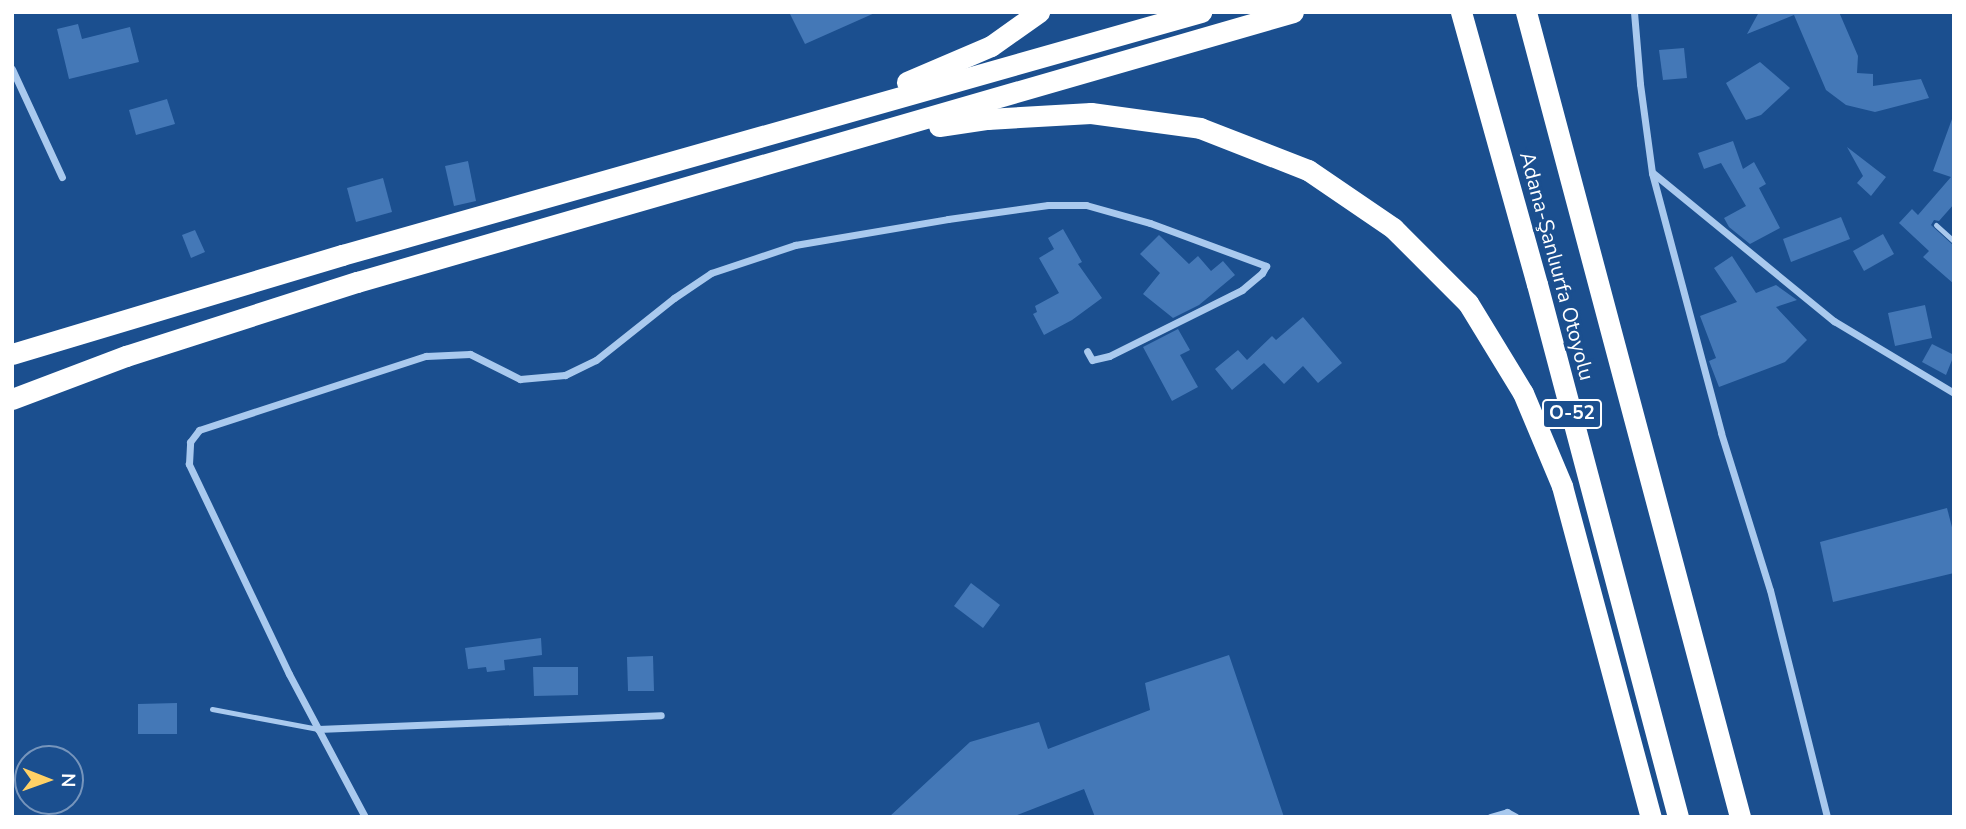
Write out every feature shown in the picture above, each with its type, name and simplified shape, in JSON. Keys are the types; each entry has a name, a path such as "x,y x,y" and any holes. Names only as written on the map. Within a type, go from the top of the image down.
{"highway":[{"path":"834,113 991,46 1039,12"},
{"path":"12,354 834,113 1202,12"},
{"path":"12,399 126,356 358,282 1293,12"},
{"name":"Adana-Şanlıurfa Otoyolu","path":"1461,12 1537,284 1678,817"},
{"name":"Adana-Şanlıurfa Otoyolu","path":"1526,12 1740,817"},
{"path":"854,139 987,119 1091,113 1200,128 1308,170 1393,228 1468,303 1523,393 1562,486 1651,817"}],"street":[{"path":"1634,12 1640,84 1653,173 1721,433 1770,590 1827,817"},
{"path":"12,69 62,177"},
{"path":"1653,173 1834,321 1954,393"},
{"path":"365,817 289,674 189,464 190,442 199,430 426,356 470,354 520,379 565,375 596,360 674,298 711,273 795,245 948,219 1048,205 1086,205 1150,223 1266,266 1262,273 1241,290 1109,356 1092,360 1087,351"},
{"path":"318,729 661,715"},
{"path":"1490,817 1507,812 1516,817"}],"lane":[{"path":"1936,225 1954,241"},
{"path":"212,709 318,729"}],"building":[{"path":"789,12 877,12 805,44"},
{"path":"1759,12 1839,12 1858,56 1857,73 1873,74 1873,86 1921,79 1929,98 1875,112 1846,105 1826,90 1794,15 1747,34"},
{"path":"78,24 82,39 130,27 139,62 69,79 57,29"},
{"path":"1684,48 1687,78 1663,80 1659,50"},
{"path":"1760,62 1790,88 1761,115 1746,120 1726,83"},
{"path":"167,99 175,124 136,135 129,110"},
{"path":"1952,119 1954,204 1939,221 1934,220 1931,225 1954,246 1954,284 1923,257 1929,251 1899,223 1912,209 1918,215 1951,177 1933,171"},
{"path":"1733,141 1743,169 1754,162 1766,184 1759,188 1780,228 1750,244 1729,227 1724,218 1746,206 1721,163 1704,169 1698,153"},
{"path":"1847,147 1886,177 1871,196 1857,183 1863,176"},
{"path":"468,161 476,201 454,206 445,166"},
{"path":"383,178 392,212 356,222 347,188"},
{"path":"1841,217 1850,239 1791,262 1783,239"},
{"path":"1063,229 1082,262 1078,264 1102,298 1072,320 1044,335 1033,314 1037,312 1035,306 1059,293 1039,258 1054,249 1048,238"},
{"path":"195,230 205,252 191,258 182,235"},
{"path":"1883,234 1894,254 1864,271 1853,251"},
{"path":"1159,235 1189,264 1198,256 1211,271 1223,261 1235,275 1199,305 1173,318 1143,294 1160,273 1140,254"},
{"path":"1732,256 1756,293 1776,285 1797,300 1776,307 1807,340 1785,362 1719,387 1709,361 1716,358 1700,316 1737,302 1714,268"},
{"path":"1925,305 1932,338 1895,346 1888,313"},
{"path":"1303,317 1342,363 1318,383 1303,366 1284,384 1264,363 1232,390 1215,369 1238,350 1247,360 1272,336 1276,340"},
{"path":"1178,329 1190,350 1180,355 1198,387 1172,401 1143,347"},
{"path":"1932,344 1954,355 1946,375 1922,362"},
{"path":"1947,508 1954,535 1954,573 1833,602 1820,542"},
{"path":"971,583 1000,605 983,628 954,606"},
{"path":"541,638 542,655 504,660 505,670 487,672 486,667 468,669 465,648"},
{"path":"1229,655 1284,817 1095,817 1084,789 1012,817 889,817 970,742 1039,722 1048,749 1150,710 1145,683"},
{"path":"653,656 654,691 628,691 627,657"},
{"path":"533,667 578,667 578,695 534,696"},
{"path":"177,703 177,734 138,734 138,704"}]}
